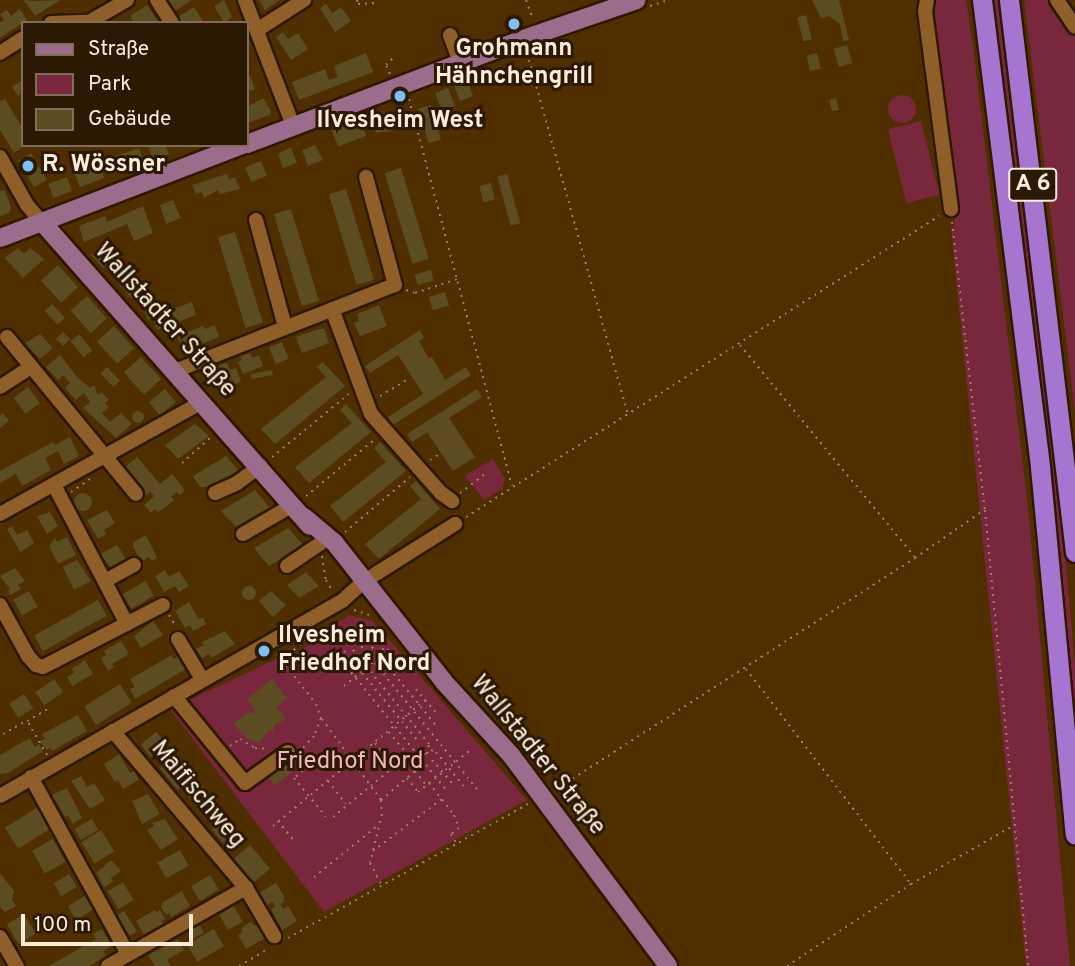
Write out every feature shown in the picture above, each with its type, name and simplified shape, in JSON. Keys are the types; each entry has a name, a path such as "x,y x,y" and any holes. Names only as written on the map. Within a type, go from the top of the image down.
{"highway":[{"name":"A 6","path":"982,0 1040,467 1075,834"},
{"name":"A 6","path":"1009,0 1047,296 1075,552"}],"main road":[{"path":"248,143 530,36 637,0"},
{"path":"0,238 237,147"},
{"name":"Wallstadter Straße","path":"42,222 260,466 321,543 363,582"},
{"name":"Wallstadter Straße","path":"298,511 334,542 668,966"}],"street":[{"path":"91,21 127,0"},
{"path":"157,0 171,21"},
{"path":"245,0 293,126"},
{"path":"257,30 304,0"},
{"path":"927,0 925,11 951,209"},
{"path":"1057,0 1075,27"},
{"path":"450,35 460,62"},
{"path":"0,53 21,39"},
{"path":"0,157 27,205 42,222"},
{"path":"176,371 395,285 366,177"},
{"path":"256,220 285,327"},
{"path":"332,309 368,405 384,431 452,501"},
{"path":"7,337 136,494"},
{"path":"0,387 32,367"},
{"path":"0,514 202,402"},
{"path":"215,493 237,483 260,466"},
{"path":"54,485 127,624"},
{"path":"243,534 298,511"},
{"path":"0,796 306,619 342,601 363,582 455,524"},
{"path":"287,566 321,543"},
{"path":"104,581 134,565"},
{"path":"306,619 335,593 363,582"},
{"path":"0,605 28,656 43,667 163,605"},
{"path":"178,639 202,679"},
{"path":"174,696 245,783 288,752"},
{"name":"Maifischweg","path":"113,731 246,888 273,943"},
{"path":"32,777 128,954"},
{"path":"108,966 246,888"},
{"path":"0,937 17,966"}],"path":[{"path":"357,0 358,4 376,3"},
{"path":"526,0 530,36 628,414"},
{"path":"395,56 386,65 394,87 408,97 513,487"},
{"path":"455,524 951,209 985,509 1028,966"},
{"path":"395,285 415,293 458,278"},
{"path":"740,345 915,558"},
{"path":"368,405 408,379"},
{"path":"260,466 360,385"},
{"path":"182,463 223,426"},
{"path":"298,511 384,431"},
{"path":"364,515 419,469"},
{"path":"452,501 487,473"},
{"path":"239,966 273,943 539,799 745,669 985,509"},
{"path":"342,601 348,608 377,617"},
{"path":"163,605 179,631 178,639"},
{"path":"282,660 325,624"},
{"path":"369,632 395,664"},
{"path":"363,636 438,728"},
{"path":"357,641 477,789"},
{"path":"266,643 316,704 321,718 381,800 382,814 370,863 381,886"},
{"path":"350,646 429,744 430,750"},
{"path":"344,686 389,649"},
{"path":"344,651 416,740"},
{"path":"338,656 417,754 422,756 430,750"},
{"path":"745,669 911,884"},
{"path":"416,689 435,712"},
{"path":"273,826 429,697"},
{"path":"3,734 51,707"},
{"path":"321,718 314,736 296,753 303,771 294,778 326,817"},
{"path":"27,721 52,765"},
{"path":"333,817 408,755 388,731"},
{"path":"240,739 255,748 288,752"},
{"path":"374,742 394,766"},
{"path":"407,778 418,792 473,748"},
{"path":"430,750 436,752 466,789"},
{"path":"432,760 453,784"},
{"path":"426,765 446,790"},
{"path":"381,800 415,771 454,815 459,828 451,834 457,844"},
{"path":"327,781 347,805"},
{"path":"372,852 442,799"},
{"path":"278,821 295,842"},
{"path":"788,966 911,884 1016,824"},
{"path":"314,877 377,826"}],"green space":[{"path":"930,0 966,0 973,45 1028,507 1070,966 1026,966 951,228 955,226 952,194"},
{"path":"993,0 998,0 1032,269 1065,555 1075,665 1075,707 1034,319"},
{"path":"1024,0 1054,0 1075,31 1075,412"},
{"path":"902,95 912,99 916,109 912,119 902,123 892,119 888,109 892,99"},
{"path":"921,121 939,195 906,203 888,129"},
{"path":"493,459 505,479 502,489 484,500 465,476"},
{"name":"Friedhof Nord","path":"349,615 373,621 527,800 324,912 170,709 278,658 283,664"}],"building":[{"path":"24,0 34,1 60,0 35,16"},
{"path":"167,0 192,0 175,11"},
{"path":"224,0 232,17 223,21 214,6"},
{"path":"259,0 280,0 265,10"},
{"path":"812,0 839,0 849,40 843,41 840,24 829,16 821,18"},
{"path":"326,4 332,13 341,7 351,21 335,32 320,8"},
{"path":"147,5 158,21 133,21 130,16"},
{"path":"194,7 203,21 181,21 178,17"},
{"path":"20,9 27,20 21,21 21,24 0,38 0,22 4,20 0,14 7,10 11,16"},
{"path":"806,15 812,39 803,41 797,17"},
{"path":"283,32 288,39 298,33 308,49 291,60 276,37"},
{"path":"847,45 852,63 839,67 834,49"},
{"path":"366,53 373,72 299,100 292,82 325,69 329,80 338,77 334,66"},
{"path":"817,53 821,69 810,71 806,56"},
{"path":"248,71 255,89 248,92"},
{"path":"466,77 473,96 460,101 454,85"},
{"path":"21,81 21,94 18,96 12,87"},
{"path":"448,88 455,106 442,111 435,93"},
{"path":"263,98 271,111 270,115 248,123 248,106"},
{"path":"836,98 839,110 832,111 829,100"},
{"path":"5,99 21,126 23,147 14,153 0,130 0,101"},
{"path":"431,105 441,140 428,143 419,109"},
{"path":"385,112 392,131 376,133 370,117"},
{"path":"360,120 366,136 338,147 332,131"},
{"path":"315,145 323,160 308,166 302,150"},
{"path":"149,147 166,147 169,154 153,160"},
{"path":"291,147 297,163 283,168 278,154"},
{"path":"139,148 144,163 114,173 109,158"},
{"path":"31,153 47,180 34,187 18,161"},
{"path":"261,161 267,176 251,182 245,167"},
{"path":"98,162 104,178 80,187 74,171"},
{"path":"401,168 429,259 413,264 385,173"},
{"path":"227,174 229,179 235,177 240,189 220,194 218,190 204,198 202,192 196,194 192,185"},
{"path":"507,174 520,223 511,226 497,177"},
{"path":"67,177 72,191 53,198 48,184"},
{"path":"491,183 495,200 483,202 479,186"},
{"path":"346,189 374,280 357,285 329,194"},
{"path":"5,190 11,208 9,213 0,216 0,191"},
{"path":"173,200 181,218 166,224 160,205"},
{"path":"143,206 153,233 134,241 127,224 84,242 79,226 105,216 107,222"},
{"path":"291,209 319,301 302,306 274,214"},
{"path":"235,232 263,323 246,328 218,237"},
{"path":"110,244 119,254 103,268 91,255"},
{"path":"18,248 24,254 30,248 44,259 23,278 5,258"},
{"path":"58,265 78,287 61,303 41,280"},
{"path":"431,270 434,281 417,285 415,274"},
{"path":"129,273 143,289 131,299 118,283"},
{"path":"445,292 449,305 433,310 429,297"},
{"path":"87,296 107,318 91,333 71,311"},
{"path":"158,302 162,313 192,302 196,315 157,330 153,318 148,320 143,308"},
{"path":"52,304 65,318 58,325 45,311"},
{"path":"379,305 387,326 360,336 354,323 359,321 357,314"},
{"path":"215,325 219,337 183,351 177,336 203,326 205,329"},
{"path":"114,326 134,348 117,364 97,341"},
{"path":"324,329 329,343 302,353 296,337"},
{"path":"420,330 424,338 419,341 445,380 466,367 471,375 393,425 388,417 423,394 398,355 370,373 365,366"},
{"path":"63,332 70,339 63,346 56,339"},
{"path":"40,334 53,348 40,359 25,343"},
{"path":"79,334 92,350 84,357 70,341"},
{"path":"282,342 289,359 276,364 269,347"},
{"path":"250,353 252,358 259,355 263,366 243,374 238,362 242,360 240,356"},
{"path":"60,355 77,377 90,388 94,385 98,395 101,392 109,400 105,403 109,407 102,413 110,422 121,413 132,424 116,438 83,408 90,402 84,393 76,400 65,388 70,383 63,375 58,380 46,367"},
{"path":"141,357 161,379 144,395 124,372"},
{"path":"323,362 345,386 275,444 261,429 326,377 317,367"},
{"path":"227,363 230,370 236,368 241,382 225,388 217,366"},
{"path":"107,367 120,381 113,387 100,373"},
{"path":"272,370 273,375 251,379 250,374"},
{"path":"28,387 40,403 26,414 14,398"},
{"path":"165,389 176,402 160,416 149,402"},
{"path":"477,389 482,397 449,418 475,457 453,471 427,432 412,442 407,434"},
{"path":"346,404 371,432 309,483 295,467 352,423 340,410"},
{"path":"138,411 144,417 138,423 132,417"},
{"path":"3,413 9,421 0,428 0,416"},
{"path":"195,424 209,436 178,459 165,445"},
{"path":"70,437 79,456 64,464 58,451 45,458 51,470 22,486 16,474 0,483 0,471 53,442 55,445"},
{"path":"380,442 406,471 343,522 330,506 386,462 374,448"},
{"path":"226,456 239,471 210,487 200,487 193,476"},
{"path":"137,457 160,484 172,474 183,487 184,491 171,497 174,500 158,513 155,509 151,513 144,505 154,496 150,492 146,495 123,469"},
{"path":"416,481 440,509 379,559 365,544 421,499 410,486"},
{"path":"255,490 270,508 237,528 221,511"},
{"path":"83,493 89,496 92,502 89,508 83,511 77,508 74,502 77,496"},
{"path":"107,510 115,523 104,530 106,534 98,539 87,520"},
{"path":"50,512 58,526 47,534 37,516"},
{"path":"12,526 17,535 27,530 34,543 20,552 7,529"},
{"path":"288,528 303,545 269,566 254,548"},
{"path":"146,535 157,558 152,561 149,557 141,561 133,547 134,542"},
{"path":"67,537 76,555 58,564 49,546 55,538 57,542"},
{"path":"117,545 126,559 121,562 124,567 114,572 100,554"},
{"path":"77,560 91,581 74,590 63,567"},
{"path":"15,568 25,581 18,585 21,589 10,595 10,589 0,576"},
{"path":"165,570 169,577 179,571 189,586 179,592 175,586 164,592 155,576"},
{"path":"306,572 319,586 299,598 287,585"},
{"path":"145,581 154,596 131,609 123,594"},
{"path":"246,586 252,586 256,593 252,600 246,600 242,596 242,590"},
{"path":"29,591 38,607 22,615 13,600"},
{"path":"271,591 286,605 273,617 259,601"},
{"path":"98,600 107,616 43,651 34,635"},
{"path":"189,602 199,619 203,617 206,624 193,631 190,625 185,628 175,611"},
{"path":"153,621 163,635 141,648 134,636"},
{"path":"225,631 235,644 211,658 209,654 202,658 196,649 204,645 202,642"},
{"path":"121,641 129,654 112,664 114,667 108,671 101,658 106,655 104,651"},
{"path":"172,655 174,659 178,656 186,669 135,699 130,689 135,687 130,679"},
{"path":"85,660 93,674 72,686 67,677 74,673 72,669"},
{"path":"54,679 63,692 44,705 35,692"},
{"path":"272,679 287,698 277,707 286,719 274,725 273,731 269,730 259,743 248,739 233,724 250,711 253,714 256,712 247,699"},
{"path":"120,684 132,703 96,725 84,706"},
{"path":"24,694 33,708 18,718 9,704"},
{"path":"78,715 87,731 52,751 50,748 46,750 40,741 45,739 42,734"},
{"path":"156,732 166,744 151,757 141,745"},
{"path":"30,738 35,747 39,744 43,751 8,773 0,774 0,755"},
{"path":"119,754 130,773 134,771 139,780 123,789 118,780 115,782 104,764"},
{"path":"174,757 192,779 178,790 160,768"},
{"path":"286,758 295,770 274,786 265,774"},
{"path":"81,776 87,787 94,783 105,800 90,809 71,781"},
{"path":"202,785 220,808 206,819 188,796"},
{"path":"67,788 82,818 73,824 68,815 65,817 52,795"},
{"path":"148,794 160,814 142,824 132,801"},
{"path":"38,807 51,828 18,849 5,828"},
{"path":"226,817 245,839 231,851 212,829"},
{"path":"92,819 98,830 81,840 75,829"},
{"path":"165,819 178,839 161,850 147,830 154,826 152,823"},
{"path":"101,830 114,851 95,863 81,842"},
{"path":"53,839 66,862 45,873 32,851"},
{"path":"250,845 270,869 253,883 233,859"},
{"path":"180,850 189,866 166,878 157,863"},
{"path":"111,860 121,871 111,878 113,882 104,887 96,873"},
{"path":"0,873 14,891 12,900 16,906 5,912 0,907"},
{"path":"69,874 77,887 62,896 54,884"},
{"path":"210,875 219,890 200,901 191,886"},
{"path":"123,882 134,900 118,909 108,891"},
{"path":"276,883 284,896 284,902 280,904 283,909 288,906 297,921 282,930 271,909 275,907 273,902 266,906 259,893"},
{"path":"182,891 190,906 171,917 169,913 166,915 161,907 163,902"},
{"path":"85,896 93,910 76,920 68,906"},
{"path":"234,906 243,922 228,930 219,914"},
{"path":"155,910 156,913 160,910 165,919 161,921 164,925 145,936 136,921"},
{"path":"124,911 137,931 130,936 116,916"},
{"path":"24,914 36,934 19,944 7,924"},
{"path":"251,922 254,926 257,924 265,938 246,949 238,935 243,932 241,928"},
{"path":"199,924 204,933 193,939 189,930"},
{"path":"102,929 112,946 103,951 106,956 89,966 49,966 96,939 93,934"},
{"path":"214,929 224,946 197,962 187,944"},
{"path":"178,939 184,950 167,960 171,966 155,966 148,955"}],"place":[{"name":"Grohmann Hähnchengrill","path":"514,24"},
{"name":"Ilvesheim West","path":"400,96"},
{"name":"R. Wössner","path":"28,166"},
{"name":"Ilvesheim Friedhof Nord","path":"264,651"}]}
